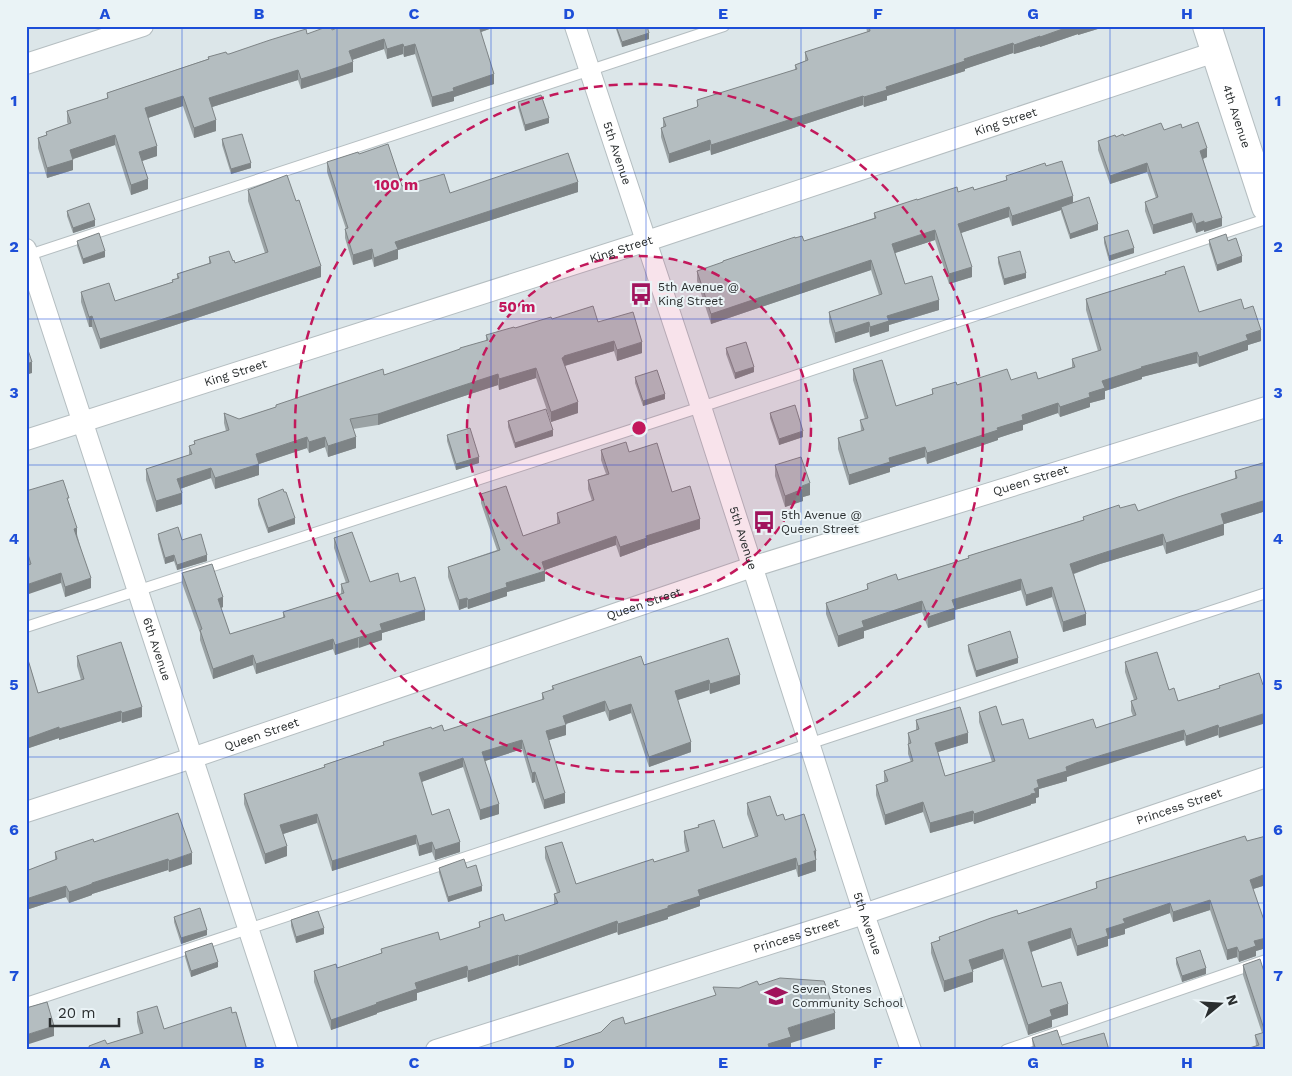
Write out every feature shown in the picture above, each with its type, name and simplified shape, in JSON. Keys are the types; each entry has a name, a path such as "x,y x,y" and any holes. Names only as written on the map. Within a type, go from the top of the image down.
{"street":[{"path":"26,64 117,30 143,26"},
{"name":"5th Avenue","path":"575,26 647,241 864,914 911,1050"},
{"name":"4th Avenue","path":"1207,26 1266,207"},
{"name":"King Street","path":"26,440 647,241 1215,52"},
{"name":"6th Avenue","path":"27,253 288,1050"},
{"name":"Queen Street","path":"26,812 192,758 752,567 1266,407"},
{"name":"Princess Street","path":"436,1050 864,914 1266,776"}],"lane":[{"path":"27,253 724,26"},
{"path":"26,627 701,407 1266,219"},
{"path":"26,1003 1266,593"},
{"path":"1006,1050 1266,960"}],"building":[{"path":"331,26 332,30 342,26 479,26 494,74 453,88 454,91 432,97 415,44 404,47 403,44 387,49 384,39 349,51 353,62 327,71 301,79 298,70 209,98 216,120 194,128 183,96 145,108 157,146 139,152 148,179 131,185 115,135 70,150 73,160 47,168 38,138 47,135 46,132 71,123 67,111 108,98 107,93 209,59 208,57 226,52 229,54 306,29 307,34"},
{"path":"616,26 647,26 649,33 622,42"},
{"path":"869,26 1071,26 964,59 965,61 886,87 887,90 711,145 710,140 669,154 661,128 666,126 663,118 697,107 697,100 797,69 795,65 808,60 805,52 870,31"},
{"path":"541,95 549,118 525,125 518,102"},
{"path":"1198,122 1207,148 1200,151 1222,218 1196,224 1192,213 1153,225 1145,202 1158,197 1147,163 1110,176 1098,141 1115,135 1116,137 1123,134 1124,136 1161,123 1164,130 1181,124 1182,128"},
{"path":"242,134 251,163 231,169 222,139"},
{"path":"388,144 402,186 444,174 450,193 568,153 578,182 395,242 398,249 374,258 372,249 353,255 345,229 348,228 327,162"},
{"path":"1062,161 1073,196 1012,216 1009,207 958,224 972,267 949,274 935,230 892,244 905,284 932,276 939,300 887,316 889,321 870,327 869,322 835,333 829,312 882,294 871,260 711,314 697,271 795,237 802,236 804,241 876,218 874,213 917,199 957,187 958,192 973,187 974,190 1007,180 1006,176 1045,163 1046,166"},
{"path":"287,175 296,201 299,200 321,266 100,339 92,316 89,317 81,292 109,283 115,301 173,282 172,280 179,278 177,274 211,263 209,257 229,251 235,263 268,252 248,190"},
{"path":"1089,197 1098,224 1070,234 1061,207"},
{"path":"89,203 95,220 73,228 67,211"},
{"path":"1128,230 1134,248 1109,256 1104,237"},
{"path":"99,233 105,251 83,259 77,241"},
{"path":"1226,234 1228,241 1236,238 1242,256 1217,265 1209,240"},
{"path":"1020,251 1026,273 1004,279 998,257"},
{"path":"1184,266 1199,312 1241,299 1244,309 1253,306 1261,330 1246,335 1248,340 1199,357 1197,352 1141,367 1102,381 1105,388 1089,393 1090,397 1060,407 1058,403 1022,415 1023,420 997,428 998,430 927,453 925,447 889,458 890,462 849,475 838,438 864,430 860,420 868,418 853,369 882,360 896,406 933,394 932,389 956,382 957,385 1007,369 1011,380 1036,372 1038,379 1075,367 1072,359 1101,350 1086,299 1166,274 1165,272"},
{"path":"593,306 598,322 633,312 642,342 617,350 614,341 564,356 562,358 578,402 551,412 536,368 499,379 498,374 378,414 350,419 356,437 328,446 325,437 309,442 307,437 256,454 259,464 215,478 211,468 177,479 182,493 156,501 146,469 192,454 189,446 195,444 194,441 229,430 224,413 239,419 383,369 384,375 488,340 486,335 551,317 552,319"},
{"path":"746,342 754,367 735,373 726,348"},
{"path":"26,344 32,362 26,364"},
{"path":"657,370 665,394 643,401 635,377"},
{"path":"795,405 803,431 779,439 770,413"},
{"path":"546,409 553,430 515,443 508,421"},
{"path":"470,428 479,457 456,464 447,435"},
{"path":"626,442 629,452 657,443 672,492 690,486 700,519 646,536 647,538 620,547 616,536 542,562 545,571 506,583 507,587 468,600 467,598 459,600 448,567 500,550 481,494 506,486 523,536 560,523 557,513 594,500 588,480 609,474 601,450"},
{"path":"801,457 810,483 802,486 803,489 785,496 775,465"},
{"path":"1266,462 1266,500 1221,514 1224,524 1166,543 1163,534 1070,564 1086,614 1063,622 1052,587 1026,595 1021,579 952,600 955,608 928,617 922,601 862,621 864,627 838,636 826,603 868,589 867,584 896,574 898,580 1084,520 1083,517 1119,505 1120,508 1135,504 1138,511 1237,478 1235,471"},
{"path":"63,480 77,528 74,529 91,578 65,587 61,573 26,585 26,566 31,564 26,548 26,491"},
{"path":"283,489 286,492 295,518 268,528 258,499"},
{"path":"178,527 182,540 201,534 207,555 177,565 174,555 165,558 158,534"},
{"path":"352,532 370,582 398,573 400,582 415,577 425,610 380,624 382,630 335,645 333,639 256,664 253,655 213,669 200,630 202,629 182,573 212,564 223,597 218,599 230,634 285,617 283,612 344,593 341,584 349,582 334,538"},
{"path":"1010,631 1018,658 976,671 968,645"},
{"path":"728,638 740,675 710,684 709,680 675,691 691,742 649,757 631,704 609,711 605,701 563,716 566,725 546,731 565,793 544,800 535,772 532,773 522,740 482,752 499,804 480,810 463,758 419,773 432,815 449,809 460,842 435,850 432,842 419,846 416,835 332,861 317,814 280,825 287,846 265,854 244,794 384,745 383,742 442,725 444,731 544,699 542,693 554,689 552,686 641,656 644,665"},
{"path":"121,642 142,707 122,713 121,711 59,729 59,727 26,739 26,653 38,693 84,679 77,656"},
{"path":"1157,652 1169,690 1174,688 1178,701 1259,673 1263,685 1266,684 1266,713 1219,728 1218,725 1186,736 1184,730 1076,763 1066,767 1067,771 1037,780 1039,787 1034,789 1036,793 974,814 973,811 930,823 923,802 885,815 876,785 888,781 884,771 913,761 908,744 911,743 908,733 919,729 916,720 960,707 968,733 935,743 945,776 995,761 979,712 996,706 1002,725 1023,719 1029,739 1093,719 1096,728 1136,715 1131,701 1137,699 1125,662"},
{"path":"770,796 777,816 783,814 785,820 804,814 816,851 814,851 816,860 798,866 796,858 698,890 700,896 668,906 668,908 618,924 617,921 519,956 468,971 467,966 415,983 417,989 331,1020 314,971 336,964 337,968 382,953 381,949 438,932 440,940 480,927 479,922 503,914 505,921 558,903 554,894 560,892 545,847 562,842 576,884 653,859 654,862 689,851 684,831 714,820 723,848 758,836 747,803"},
{"path":"178,813 192,853 92,883 69,892 66,886 26,899 26,871 57,859 55,852 93,839 94,842"},
{"path":"1245,836 1247,841 1266,836 1266,874 1250,880 1266,926 1266,938 1254,941 1256,946 1239,952 1237,947 1227,950 1210,900 1173,912 1170,903 1123,919 1125,923 1106,929 1108,936 1077,946 1071,928 1028,942 1042,987 1061,982 1068,1004 1050,1010 1052,1016 1028,1025 1003,949 969,960 973,972 944,981 931,943 940,940 939,937 991,918 1017,910 1018,914 1097,888 1096,882"},
{"path":"464,859 467,868 476,865 482,886 448,897 439,868"},
{"path":"200,908 207,930 181,938 174,917"},
{"path":"318,911 324,928 296,937 291,920"},
{"path":"212,943 218,962 191,971 185,952"},
{"path":"1200,950 1206,968 1182,976 1176,958"},
{"path":"1260,959 1266,978 1266,1050 1243,1050 1259,1045 1255,1035 1265,1032 1243,965"},
{"path":"780,978 824,981 835,1013 788,1028 791,1037 768,1044 770,1050 547,1050 601,1032 612,1021 623,1017 625,1024 716,995 713,987 739,988 757,981 759,985"},
{"path":"47,1002 54,1026 26,1035 26,1008"},
{"path":"157,1006 164,1029 231,1007 232,1013 236,1012 247,1050 90,1050 89,1046 105,1040 107,1044 143,1033 137,1012"},
{"path":"1057,1030 1062,1045 1104,1033 1109,1050 1036,1050 1032,1038"}],"place":[{"name":"5th Avenue @ King Street","path":"641,294"},
{"name":"5th Avenue @ Queen Street","path":"764,522"},
{"name":"Seven Stones Community School","path":"776,996"}]}
